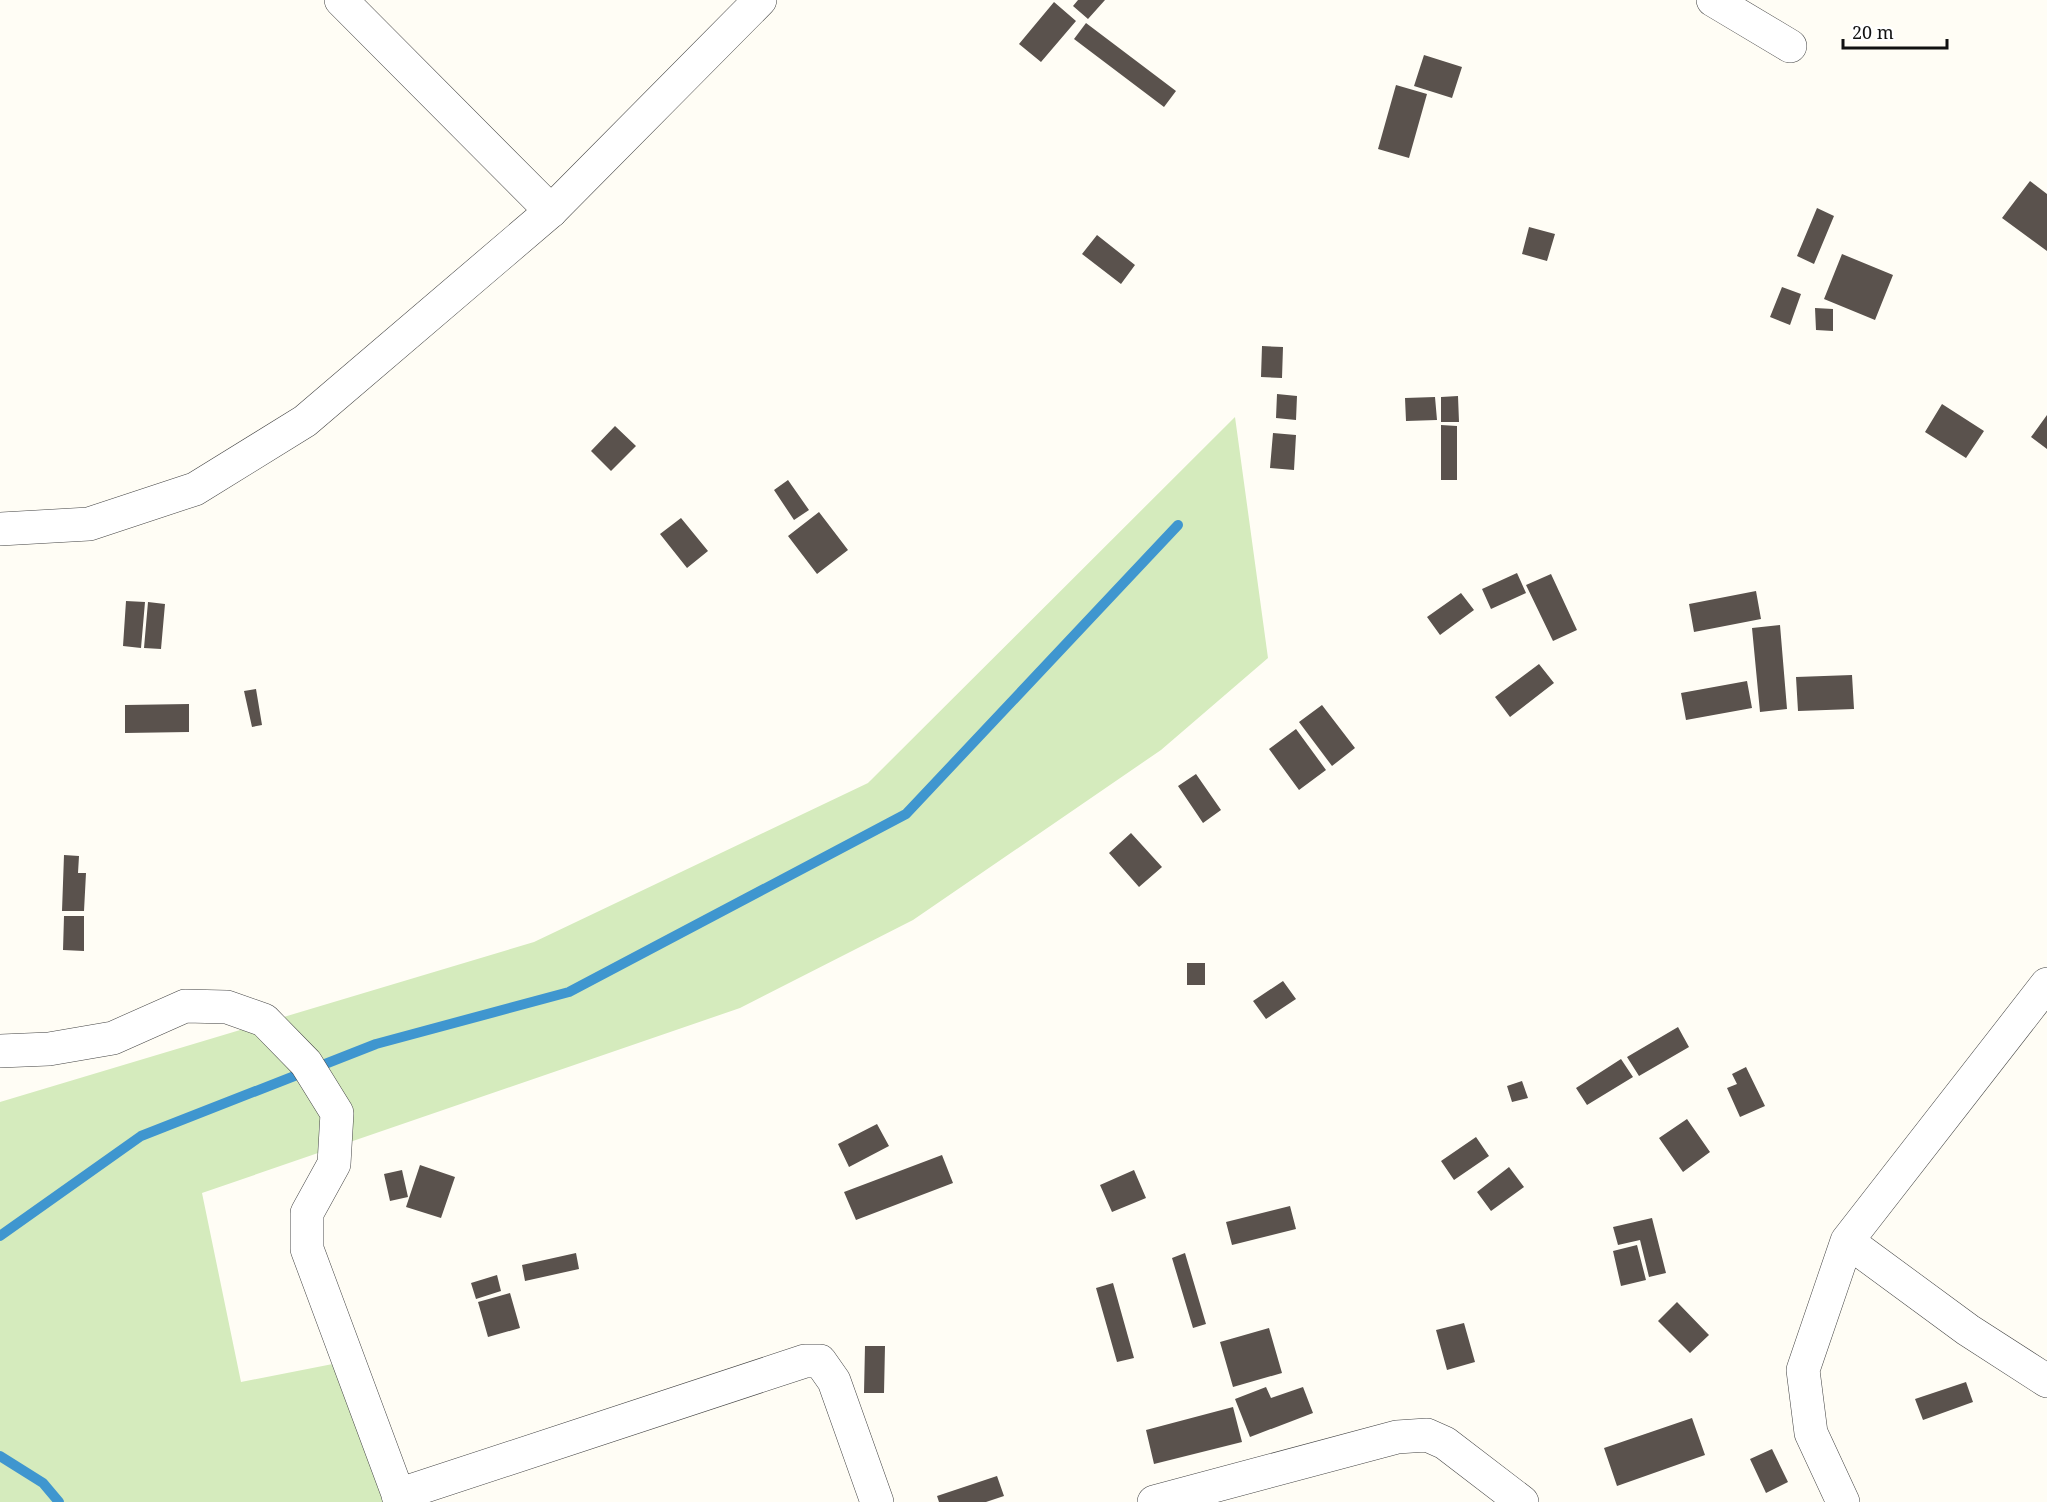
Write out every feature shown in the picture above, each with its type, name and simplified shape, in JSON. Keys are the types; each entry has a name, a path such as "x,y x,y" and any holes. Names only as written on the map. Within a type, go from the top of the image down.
{"street":[{"path":"341,0 551,210"},
{"path":"0,529 89,524 195,489 305,421 551,210 760,0"},
{"path":"1713,0 1790,46"},
{"path":"1843,1502 1811,1433 1803,1370 1847,1241 2047,984"},
{"path":"0,1052 49,1049 113,1038 185,1006 227,1007 264,1020 306,1063 337,1113 334,1164 307,1213 307,1249 399,1498 805,1361 820,1361 834,1381 877,1502"},
{"path":"1847,1241 1968,1330 2047,1381"},
{"path":"1154,1502 1396,1437 1427,1435 1445,1443 1522,1502"}],"green space":[{"path":"1235,417 1268,658 1161,750 913,920 740,1008 202,1193 241,1382 348,1361 399,1502 0,1502 0,1102 534,942 868,783"}],"building":[{"path":"1078,0 1105,0 1088,19 1073,6"},
{"path":"1054,2 1076,21 1041,62 1019,44"},
{"path":"1086,23 1176,91 1164,107 1074,39"},
{"path":"1424,55 1462,67 1452,98 1414,86"},
{"path":"1396,85 1427,94 1409,158 1378,149"},
{"path":"2030,181 2047,194 2047,251 2002,218"},
{"path":"1817,208 1834,216 1814,264 1797,256"},
{"path":"1529,227 1555,234 1547,261 1522,254"},
{"path":"1097,235 1135,265 1121,284 1082,254"},
{"path":"1842,254 1893,275 1875,320 1824,299"},
{"path":"1782,287 1801,294 1790,325 1770,317"},
{"path":"1815,308 1833,309 1833,331 1816,330"},
{"path":"1262,346 1283,347 1282,378 1261,377"},
{"path":"1277,394 1297,396 1296,420 1276,418"},
{"path":"1458,396 1459,422 1441,422 1441,397"},
{"path":"1435,397 1437,420 1406,421 1405,398"},
{"path":"1942,404 1984,431 1966,458 1925,432"},
{"path":"2047,415 2047,449 2031,437"},
{"path":"1441,425 1457,426 1457,480 1441,480"},
{"path":"615,426 636,446 611,471 591,451"},
{"path":"1273,433 1296,435 1294,470 1270,468"},
{"path":"788,480 809,510 794,520 774,490"},
{"path":"819,512 848,550 817,574 788,536"},
{"path":"681,518 708,551 687,568 660,534"},
{"path":"1517,573 1526,593 1491,609 1482,589"},
{"path":"1551,574 1577,630 1553,641 1526,585"},
{"path":"1756,591 1761,619 1694,632 1689,604"},
{"path":"1461,593 1474,610 1440,635 1427,617"},
{"path":"126,601 145,602 141,648 123,646"},
{"path":"148,602 165,604 161,649 144,648"},
{"path":"1780,625 1787,709 1760,712 1752,628"},
{"path":"1539,664 1554,683 1510,717 1495,697"},
{"path":"1852,675 1854,709 1798,711 1796,677"},
{"path":"1747,681 1752,708 1686,720 1681,693"},
{"path":"256,689 262,725 252,727 244,691"},
{"path":"189,704 189,732 125,733 125,705"},
{"path":"1322,705 1355,748 1332,766 1299,722"},
{"path":"1296,729 1326,770 1299,790 1269,749"},
{"path":"1196,774 1221,810 1203,823 1178,786"},
{"path":"1131,833 1162,867 1139,887 1109,853"},
{"path":"64,855 79,856 78,873 86,873 84,911 62,911"},
{"path":"64,916 84,916 84,951 63,950"},
{"path":"1187,963 1205,963 1205,985 1187,985"},
{"path":"1283,981 1296,999 1266,1019 1253,1001"},
{"path":"1678,1027 1689,1047 1639,1076 1627,1057"},
{"path":"1621,1059 1633,1077 1587,1105 1576,1088"},
{"path":"1746,1067 1765,1106 1740,1117 1727,1088 1737,1084 1732,1074"},
{"path":"1522,1081 1528,1098 1512,1102 1507,1086"},
{"path":"1687,1119 1710,1152 1683,1172 1659,1138"},
{"path":"877,1124 889,1146 849,1167 838,1144"},
{"path":"1476,1137 1489,1156 1454,1180 1441,1161"},
{"path":"942,1155 953,1183 856,1220 844,1192"},
{"path":"420,1165 455,1177 441,1218 406,1207"},
{"path":"1509,1167 1524,1187 1491,1211 1477,1192"},
{"path":"402,1170 408,1197 390,1201 384,1174"},
{"path":"1134,1170 1146,1198 1112,1212 1100,1185"},
{"path":"1290,1206 1296,1229 1232,1245 1226,1222"},
{"path":"1652,1218 1666,1273 1649,1277 1640,1240 1618,1245 1613,1227"},
{"path":"1637,1245 1646,1280 1621,1286 1613,1251"},
{"path":"576,1253 579,1269 525,1281 522,1265"},
{"path":"1185,1253 1206,1324 1193,1328 1172,1258"},
{"path":"497,1275 501,1291 476,1299 471,1283"},
{"path":"1113,1283 1134,1358 1117,1362 1096,1288"},
{"path":"510,1293 520,1328 488,1337 478,1302"},
{"path":"1677,1302 1709,1335 1690,1353 1658,1321"},
{"path":"1464,1323 1475,1362 1447,1370 1436,1330"},
{"path":"1269,1328 1282,1373 1233,1387 1220,1342"},
{"path":"865,1346 885,1346 884,1393 864,1393"},
{"path":"1966,1382 1973,1402 1923,1420 1915,1399"},
{"path":"1266,1387 1271,1398 1303,1387 1313,1413 1250,1437 1235,1399"},
{"path":"1233,1407 1242,1442 1154,1464 1146,1430"},
{"path":"1692,1418 1705,1455 1617,1486 1604,1448"},
{"path":"1772,1449 1788,1482 1766,1493 1750,1459"},
{"path":"997,1476 1004,1496 986,1502 939,1502 937,1496"}],"waterway":[{"path":"0,1236 141,1136 376,1044 569,992 906,814 1178,525"},
{"path":"0,1456 43,1483 59,1502"}]}
